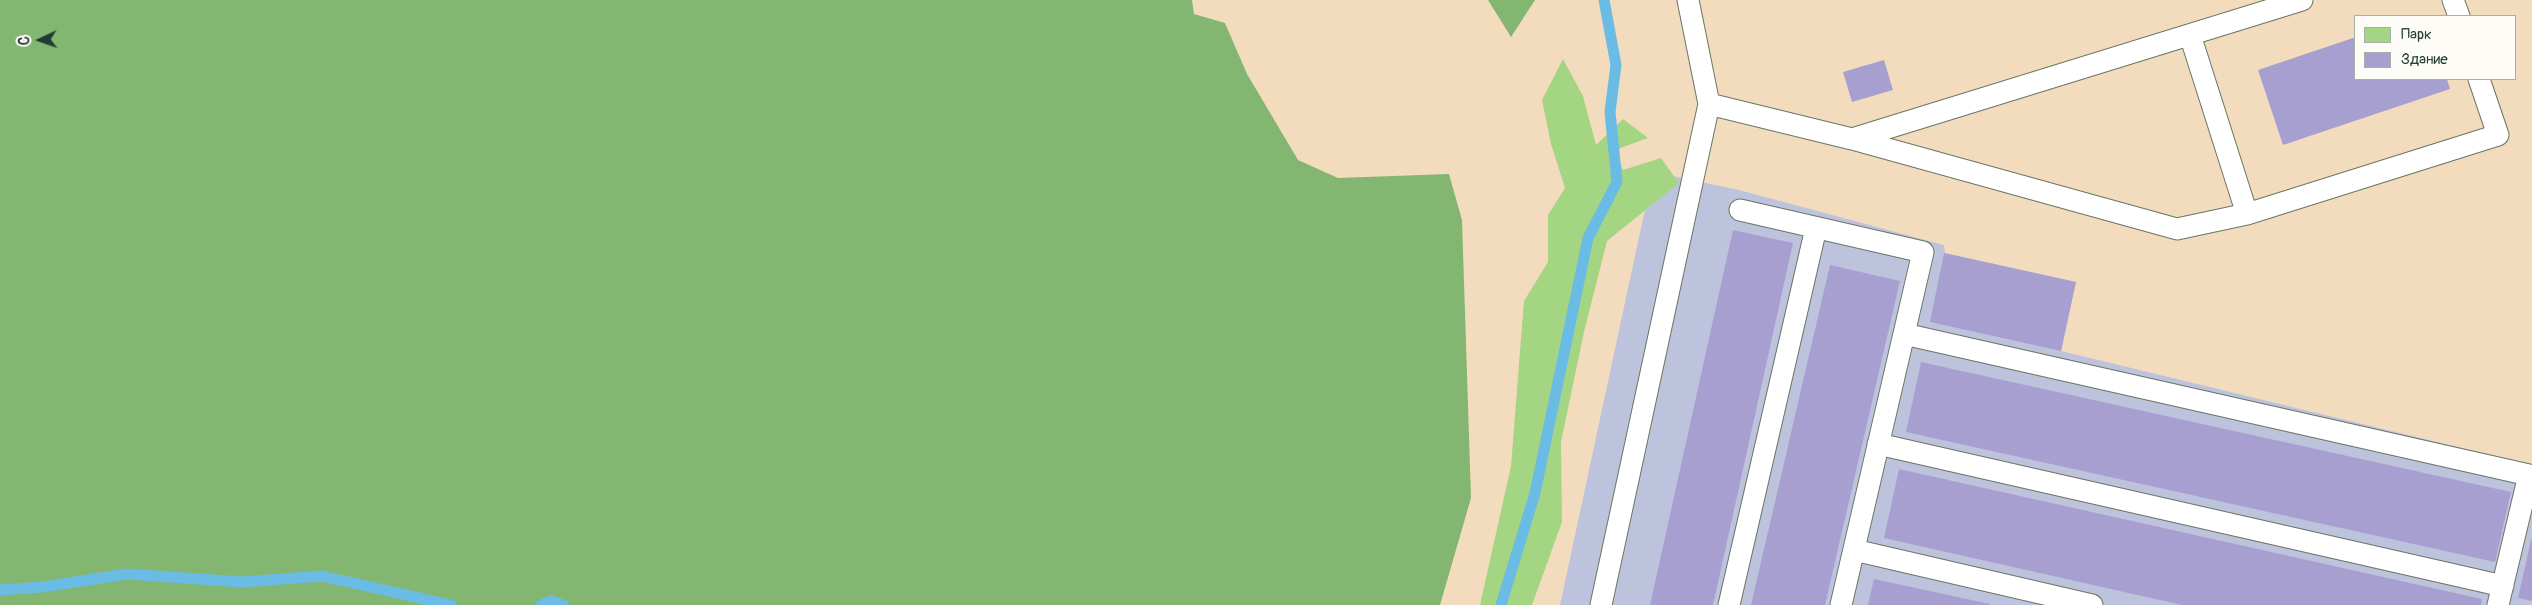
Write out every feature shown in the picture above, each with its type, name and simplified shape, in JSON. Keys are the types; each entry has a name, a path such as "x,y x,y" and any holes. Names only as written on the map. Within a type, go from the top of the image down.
{"lane":[{"path":"1601,605 1709,104 1688,0"},
{"path":"1852,139 2302,0"},
{"path":"2453,0 2459,15"},
{"path":"2190,35 2247,214"},
{"path":"1709,104 1852,139 2177,229 2247,214 2498,135 2479,80"},
{"path":"1740,210 1923,252 1841,605"},
{"path":"1729,605 1816,228"},
{"path":"1878,444 2500,595 2529,475 1904,334"},
{"path":"1854,550 2092,605"}],"shaded area":[{"path":"1653,172 1739,190 1944,245 1945,253 2076,282 2061,351 2532,465 2532,605 1560,605"}],"green space":[{"path":"0,0 1192,0 1194,14 1225,23 1247,74 1298,160 1338,178 1449,174 1462,220 1471,498 1440,605 0,605"},
{"path":"1488,0 1535,0 1511,37"},
{"path":"1563,59 1583,96 1596,145 1623,119 1648,138 1615,150 1623,170 1661,158 1679,183 1607,241 1584,332 1561,442 1562,522 1532,605 1480,605 1511,466 1524,301 1548,262 1548,215 1565,188 1551,144 1542,100"}],"building":[{"path":"2354,38 2354,80 2447,80 2450,89 2283,145 2258,70"},
{"path":"1884,60 1893,90 1852,102 1843,72"},
{"path":"1733,230 1793,243 1713,605 1650,605"},
{"path":"1944,253 2076,282 2061,351 1930,322"},
{"path":"1830,265 1900,281 1825,605 1751,605"},
{"path":"1921,362 2511,492 2495,562 1906,432"},
{"path":"1899,469 2482,599 2481,605 2182,605 1884,538"},
{"path":"2532,540 2532,601 2518,598"},
{"path":"1874,579 1990,604 1990,605 1868,605"}],"waterway":[{"path":"1501,605 1535,493 1588,238 1617,182 1610,112 1616,65 1604,0"},
{"path":"0,590 42,587 127,574 242,582 322,576 451,605"},
{"path":"541,605 551,601 563,605"}]}
